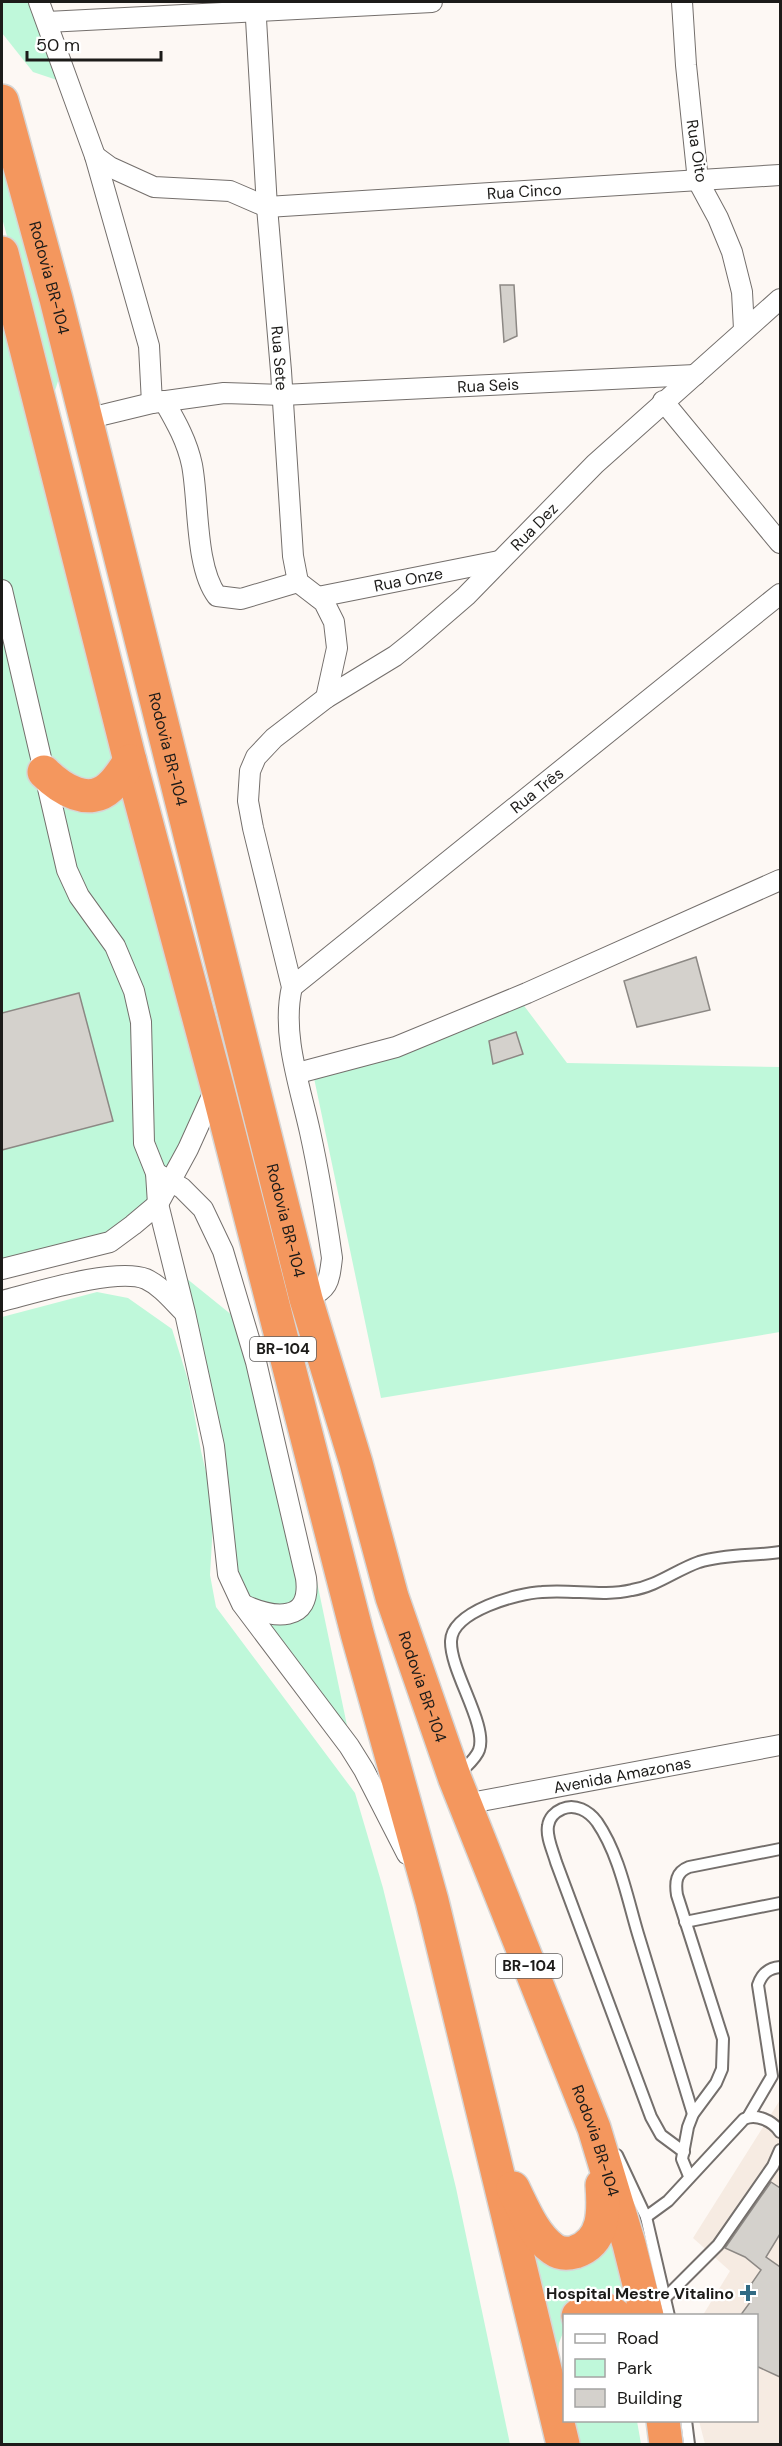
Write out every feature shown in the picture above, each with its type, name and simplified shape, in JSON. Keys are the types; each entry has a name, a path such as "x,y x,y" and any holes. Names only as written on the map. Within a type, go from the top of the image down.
{"highway":[{"name":"Rodovia BR-104","path":"2,101 86,419 306,1299 356,1463 396,1607 460,1791 581,2092 604,2134 629,2244 656,2307"},
{"name":"BR-104","path":"2,253 130,761 217,1086 357,1633 432,1901 563,2445"},
{"path":"44,772 64,789 92,795 110,787 130,761"},
{"path":"492,2149 541,2236 554,2250 570,2253 584,2249 590,2244 601,2225 604,2134"},
{"path":"581,2314 592,2307 602,2307 613,2314"},
{"path":"555,2410 563,2350"},
{"path":"663,2422 666,2445"}],"street":[{"path":"39,2 95,156 149,346 158,402 182,432 192,464 204,565 209,586 218,597 241,599 298,582 318,597 329,612 336,635 337,648 326,698"},
{"path":"47,22 255,7 432,2"},
{"name":"Rua Oito","path":"682,2 698,180 718,218 732,252 742,292 744,329"},
{"name":"Rua Sete","path":"255,7 267,207 293,556 298,582"},
{"path":"95,156 110,168 154,187 230,191 267,207"},
{"name":"Rua Cinco","path":"267,207 780,176"},
{"name":"Rua Dez","path":"306,1299 320,1293 324,1288 332,1258 317,1168 288,1025 292,987 248,801 250,771 256,757 274,738 326,698 395,656 466,596 595,464 780,299"},
{"name":"Rua Seis","path":"86,419 158,402 224,393 282,395 695,375"},
{"path":"663,401 780,543"},
{"name":"Rua Onze","path":"318,597 499,561"},
{"path":"2,590 67,870 73,887 115,946 134,991 141,1022 142,1131 146,1152 163,1177 203,1209 223,1251 256,1362 306,1578 306,1598 297,1611 290,1614 262,1613 242,1604"},
{"name":"Rua Três","path":"292,987 780,594"},
{"path":"298,1073 396,1047 527,993 780,880"},
{"path":"217,1086 163,1177 158,1204 214,1446 228,1574 242,1604 349,1746 364,1770 432,1901"},
{"path":"2,1269 110,1242 158,1204"},
{"path":"2,1301 90,1281 128,1275 146,1279 163,1290 185,1313"},
{"name":"Avenida Amazonas","path":"460,1791 780,1745"}],"lane":[{"path":"460,1791 480,1749 480,1733 455,1660 451,1641 456,1627 469,1616 496,1603 526,1594 540,1592 616,1593 647,1586 702,1562 780,1552"},
{"path":"684,2152 661,2135 651,2117 556,1862 548,1825 555,1813 562,1809 576,1807 585,1811 595,1820 610,1847 627,1894 693,2114"},
{"path":"689,2176 682,2159 693,2114 716,2083 722,2069 724,2049 723,2039 675,1887 681,1871 689,1867 780,1849"},
{"path":"685,1922 780,1903"},
{"path":"646,2217 668,2201 689,2176 748,2117 776,2078 758,1985 760,1979 771,1968 780,1967"},
{"path":"748,2117 757,2116 776,2126 780,2132"},
{"path":"604,2134 646,2217 656,2307"},
{"path":"656,2307 718,2245 773,2166 780,2150"},
{"path":"686,2422 690,2445"}],"shaded area":[{"name":"Hospital Mestre Vitalino","path":"780,2100 780,2444 705,2444 699,2422 758,2422 758,2314 704,2314 730,2271 693,2238"}],"green space":[{"path":"2,2 31,2 60,81 33,72 2,33"},
{"path":"2,161 60,375 52,400 2,218"},
{"path":"2,270 208,1087 167,1183 108,1239 2,1267"},
{"path":"522,1003 567,1063 780,1067 780,1332 381,1398 314,1078 458,1033"},
{"path":"186,1278 238,1320 303,1586 297,1602 285,1609 250,1601 238,1580"},
{"path":"97,1292 128,1298 172,1329 188,1380 214,1506 210,1575 216,1607 355,1793 383,1888 456,2188 510,2444 2,2444 2,1317"},
{"path":"317,1582 349,1735 262,1622 284,1620 308,1613"},
{"path":"609,2214 647,2314 563,2314 563,2333 559,2343 552,2413 522,2229 557,2259"},
{"path":"574,2422 637,2422 641,2444 579,2444"}],"building":[{"path":"500,285 514,285 517,336 504,342"},
{"path":"696,957 710,1010 637,1027 624,981"},
{"path":"79,993 113,1121 2,1150 2,1013"},
{"path":"516,1032 523,1054 493,1064 489,1041"},
{"path":"771,2182 780,2188 780,2234 766,2257 780,2267 780,2377 758,2367 758,2314 741,2314 751,2301 743,2296 761,2270 745,2257 725,2248"}],"place":[{"name":"Hospital Mestre Vitalino","path":"748,2293"}]}
